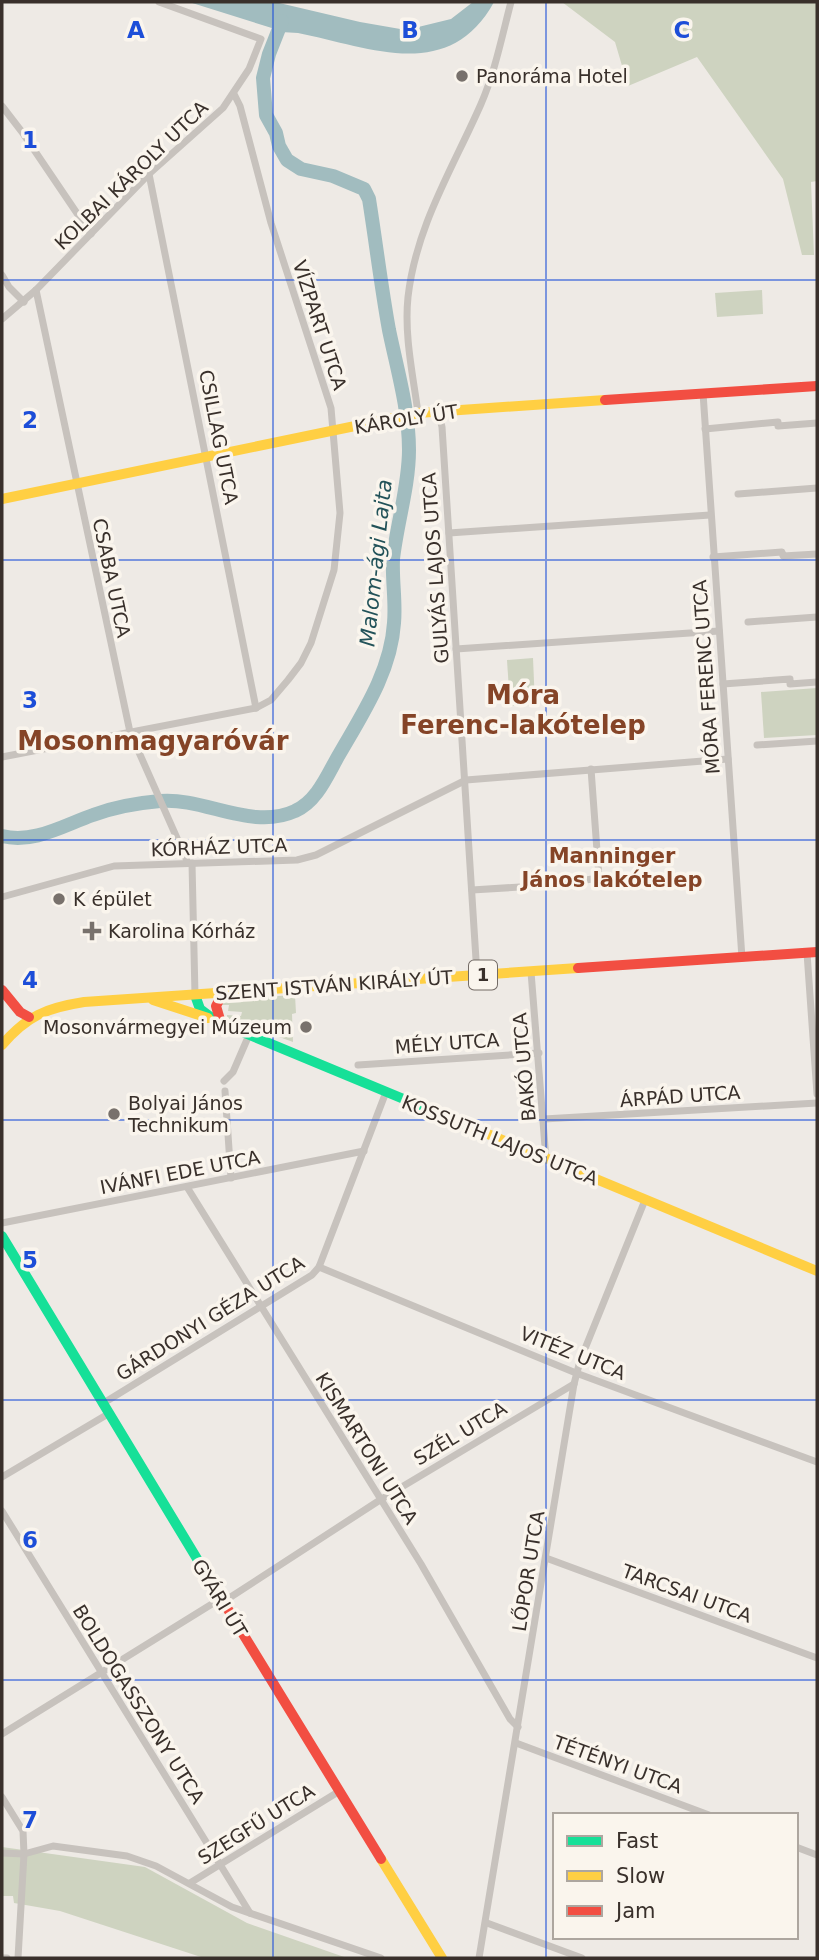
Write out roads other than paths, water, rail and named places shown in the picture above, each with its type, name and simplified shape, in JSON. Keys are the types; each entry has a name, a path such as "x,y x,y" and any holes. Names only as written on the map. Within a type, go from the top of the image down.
{"main road":[{"name":"KÁROLY ÚT","path":"2,499 334,432 398,416 438,411 817,386"},
{"name":"SZENT ISTVÁN KIRÁLY ÚT","path":"143,997 812,953"},
{"path":"2,990 20,1012 29,1017"},
{"path":"221,1023 216,1006 223,993"},
{"path":"195,995 196,1003 208,1017"},
{"name":"1","path":"2,1045 29,1017 63,1005 143,997"},
{"name":"KOSSUTH LAJOS UTCA","path":"143,997 208,1017 817,1271"},
{"name":"GYÁRI ÚT","path":"2,1236 338,1792 442,1958"}],"street":[{"name":"KOLBAI KÁROLY UTCA","path":"2,319 24,302 149,174 223,108 249,69 261,39 159,2"},
{"path":"415,414 407,327 408,298 414,263 429,216 482,102 511,2"},
{"name":"VÍZPART UTCA","path":"2,757 256,708 278,692 301,663 324,607 334,570 340,513 331,408 271,223 240,106 234,94"},
{"path":"2,106 91,234"},
{"name":"CSILLAG UTCA","path":"149,174 256,708"},
{"path":"2,275 9,288 24,302"},
{"name":"CSABA UTCA","path":"36,290 75,484 130,732 190,863 195,995"},
{"name":"MÓRA FERENC UTCA","path":"703,393 742,958"},
{"name":"GULYÁS LAJOS UTCA","path":"438,411 442,428 477,975"},
{"path":"705,429 778,422 778,426 817,424"},
{"path":"738,494 817,488"},
{"path":"449,533 710,515"},
{"path":"713,557 782,552 783,556 817,554"},
{"path":"748,622 817,617"},
{"path":"456,649 719,631"},
{"path":"723,684 790,679 790,684 817,682"},
{"path":"757,745 817,741"},
{"path":"466,779 728,759"},
{"path":"472,890 599,878 591,769"},
{"name":"KÓRHÁZ UTCA","path":"2,897 114,866 297,860 316,855 466,779"},
{"path":"812,953 817,1094"},
{"name":"BAKÓ UTCA","path":"531,972 546,1159"},
{"path":"224,1081 233,1072 249,1035"},
{"name":"MÉLY UTCA","path":"358,1065 539,1053"},
{"path":"225,1091 231,1178"},
{"name":"GÁRDONYI GÉZA UTCA","path":"2,1477 312,1275 319,1267 386,1092"},
{"name":"ÁRPÁD UTCA","path":"544,1119 817,1102"},
{"name":"IVÁNFI EDE UTCA","path":"2,1223 364,1151"},
{"name":"KISMARTONI UTCA","path":"187,1186 421,1563 510,1719 518,1727"},
{"name":"LŐPOR UTCA","path":"479,1958 487,1923 576,1373 645,1200"},
{"name":"VITÉZ UTCA","path":"319,1267 576,1373 817,1462"},
{"name":"SZÉL UTCA","path":"2,1734 380,1500 574,1384"},
{"name":"BOLDOGASSZONY UTCA","path":"2,1511 250,1913"},
{"name":"TARCSAI UTCA","path":"546,1558 817,1658"},
{"name":"TÉTÉNYI UTCA","path":"516,1743 704,1813"},
{"name":"SZEGFŰ UTCA","path":"190,1883 338,1792"},
{"path":"2,1797 23,1831 18,1958"},
{"path":"2,1853 24,1854 53,1846 127,1856 156,1866 208,1895 250,1913 382,1958"},
{"path":"798,1848 817,1855"},
{"path":"487,1923 582,1958"}],"water":[{"path":"189,2 275,2 406,30 451,19 473,2 494,2 476,27 454,43 431,52 406,54 352,46 298,33 281,32 278,39 272,39 275,29"}],"waterway":[{"name":"Malom-ági Lajta","path":"2,836 37,836 109,810 160,801 177,801 245,816 279,816 295,811 310,801 322,786 366,707 388,658 394,615 393,559 409,450 405,404 386,314 369,199 364,189 333,176 301,169 287,160 266,115 263,78 282,21"},
{"name":"Malom-ági Lajta","path":"2,843 6,837"}],"place":[{"name":"Panoráma Hotel","path":"462,76"},
{"name":"K épület","path":"59,899"},
{"name":"Karolina Kórház","path":"92,931"},
{"name":"Mosonvármegyei Múzeum","path":"306,1027"},
{"name":"Bolyai János Technikum","path":"114,1114"}],"district":[{"name":"Móra Ferenc-lakótelep","path":"523,710"},
{"name":"Mosonmagyaróvár","path":"153,741"},
{"name":"Manninger János lakótelep","path":"612,868"}]}
